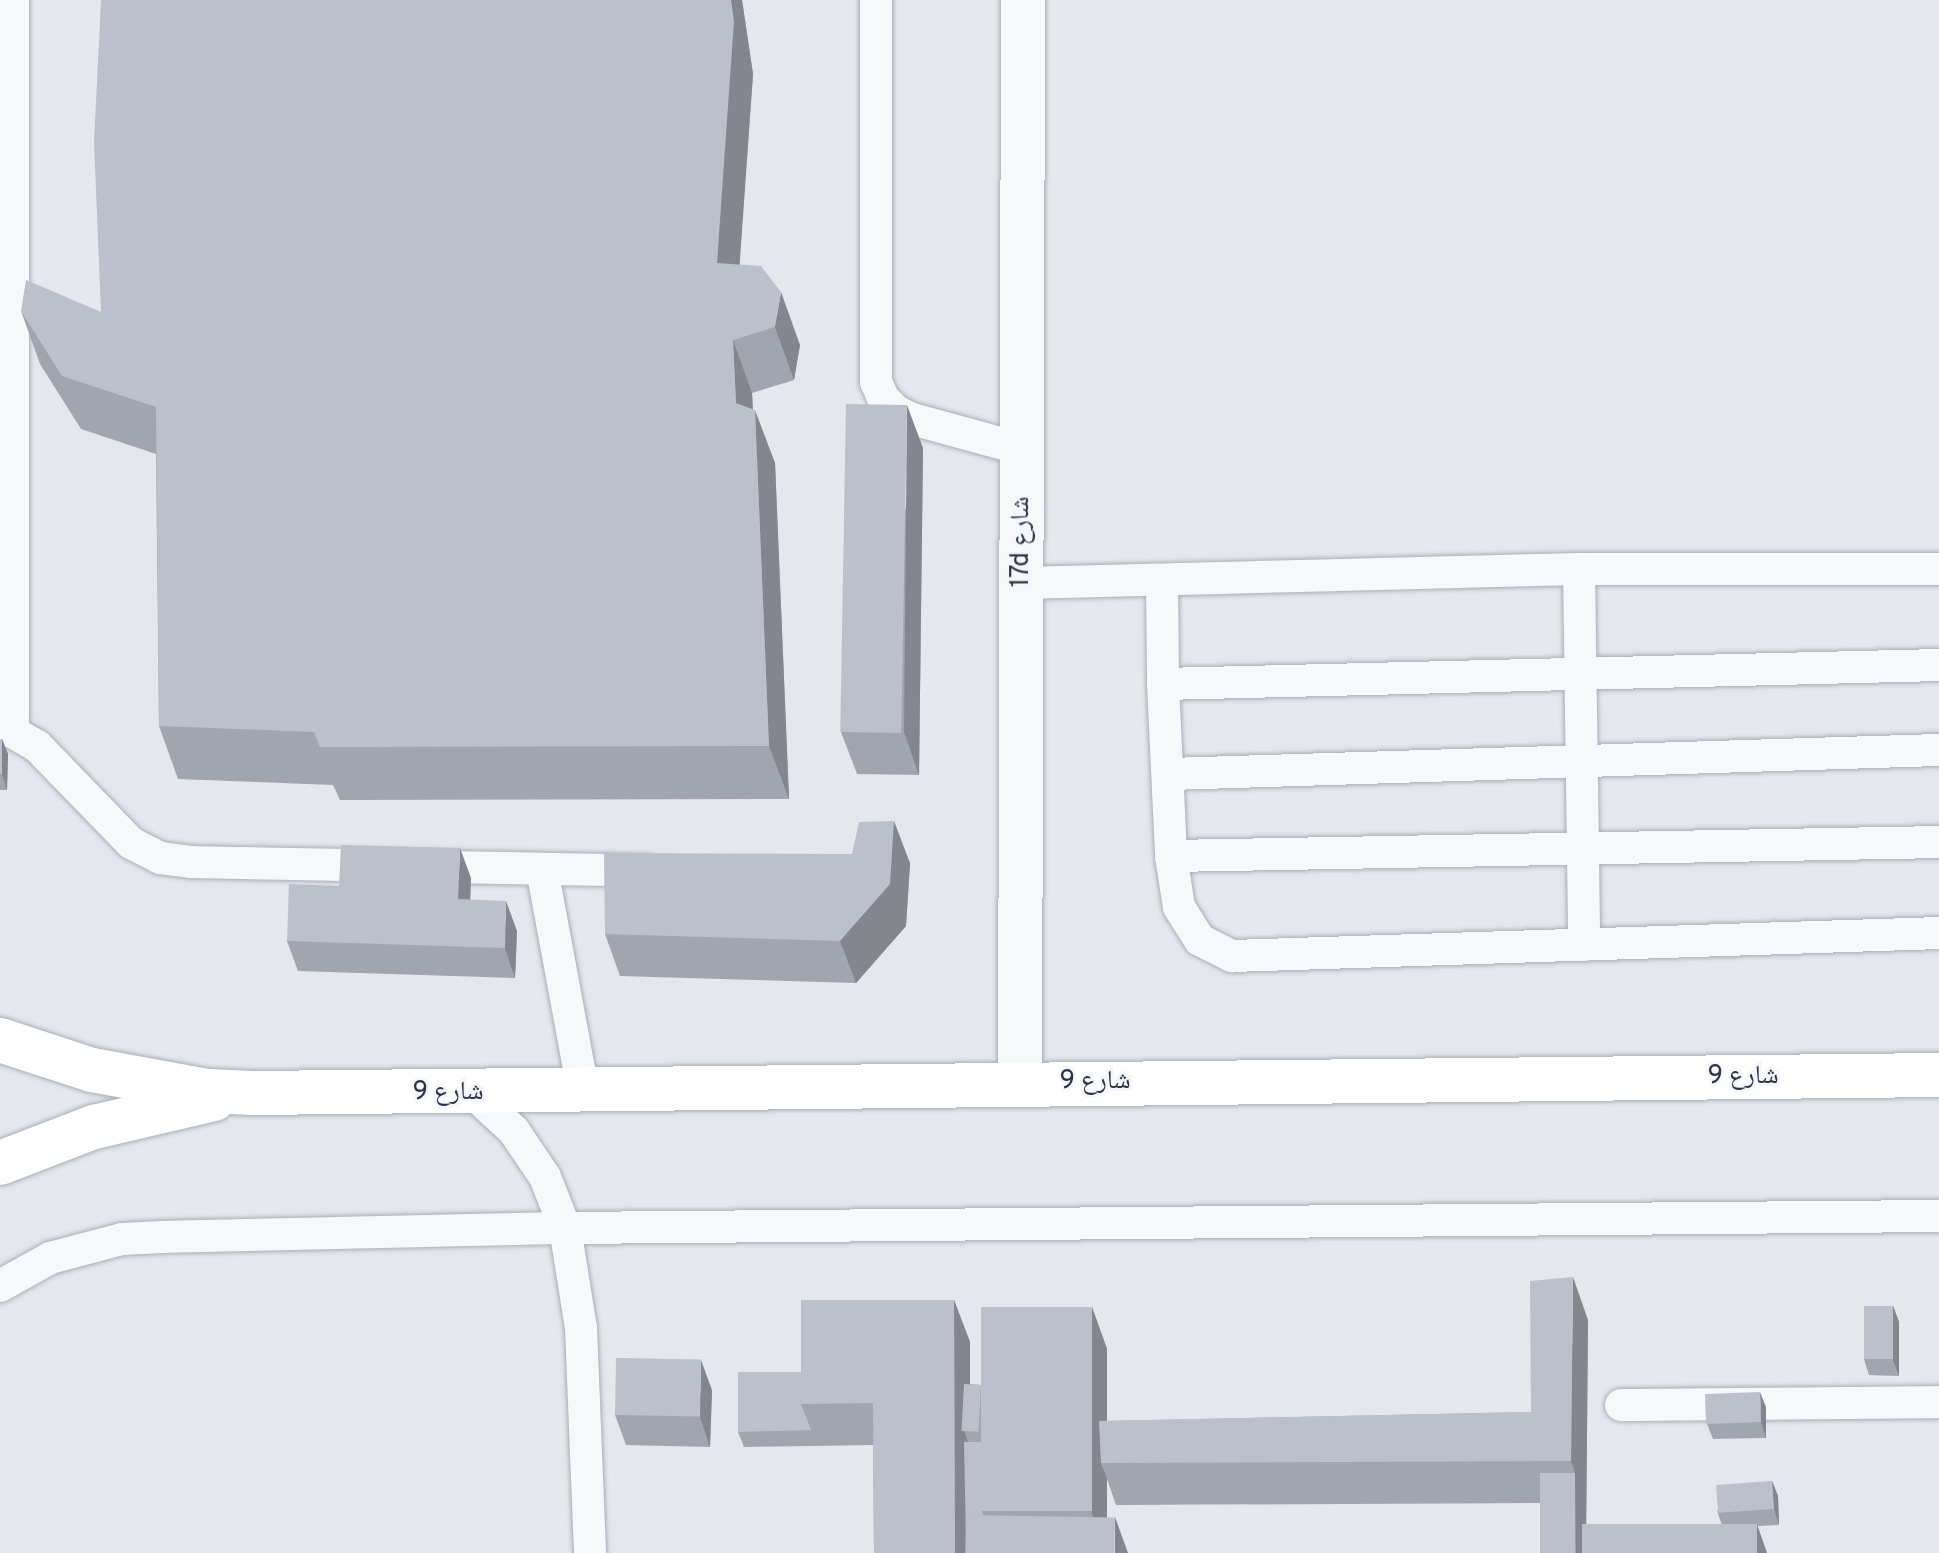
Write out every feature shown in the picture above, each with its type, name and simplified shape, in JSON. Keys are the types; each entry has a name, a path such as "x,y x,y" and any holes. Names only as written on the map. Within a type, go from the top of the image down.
{"street":[{"name":"17d شارع","path":"1020,1083 1023,0"},
{"name":"شارع 9","path":"0,1040 92,1070 208,1091 252,1093 1939,1075"},
{"name":"شارع 9","path":"0,1163 94,1127 252,1093"}],"lane":[{"path":"13,0 6,727 37,746 131,843 160,858 191,862 669,871"},
{"path":"876,0 876,382 883,398 896,411 912,419 1022,449"},
{"path":"1022,583 1579,569 1939,569"},
{"path":"1579,569 1584,945"},
{"path":"1162,580 1171,856 1179,907 1200,940 1232,956 1939,933"},
{"path":"1163,684 1580,671 1939,665"},
{"path":"1170,774 1939,750"},
{"path":"1171,856 1939,842"},
{"path":"542,869 583,1091"},
{"path":"473,1093 514,1131 545,1177 565,1228 581,1328 590,1553"},
{"path":"0,1286 50,1258 122,1239 565,1228 1939,1216"},
{"path":"1621,1405 1939,1402"}],"building":[{"path":"101,0 731,0 734,21 717,263 761,266 781,292 775,327 733,340 736,403 755,410 769,746 320,747 314,732 159,726 156,407 62,376 21,311 26,280 101,312 94,142"},
{"path":"846,404 907,405 901,733 840,732"},
{"path":"0,739 2,739 0,774"},
{"path":"894,821 890,884 840,941 605,934 604,853 852,854 859,822"},
{"path":"341,845 460,848 458,899 506,901 505,948 287,941 289,884 339,886"},
{"path":"1573,1277 1571,1461 1101,1463 1099,1421 1531,1412 1530,1281"},
{"path":"801,1300 954,1300 955,1553 874,1553 873,1403 801,1404"},
{"path":"1864,1306 1893,1306 1893,1359 1864,1359"},
{"path":"981,1307 1092,1307 1092,1511 981,1511"},
{"path":"616,1358 701,1359 700,1416 615,1415"},
{"path":"738,1372 801,1372 801,1404 811,1430 738,1432"},
{"path":"964,1384 981,1385 979,1432 962,1431"},
{"path":"1760,1392 1761,1422 1706,1424 1705,1394"},
{"path":"964,1442 981,1442 983,1515 966,1515 966,1539"},
{"path":"1540,1473 1575,1473 1575,1553 1540,1553"},
{"path":"1772,1481 1774,1509 1718,1513 1716,1485"},
{"path":"966,1515 1115,1518 1114,1553 965,1553"},
{"path":"1582,1524 1757,1524 1757,1553 1582,1553"}]}
